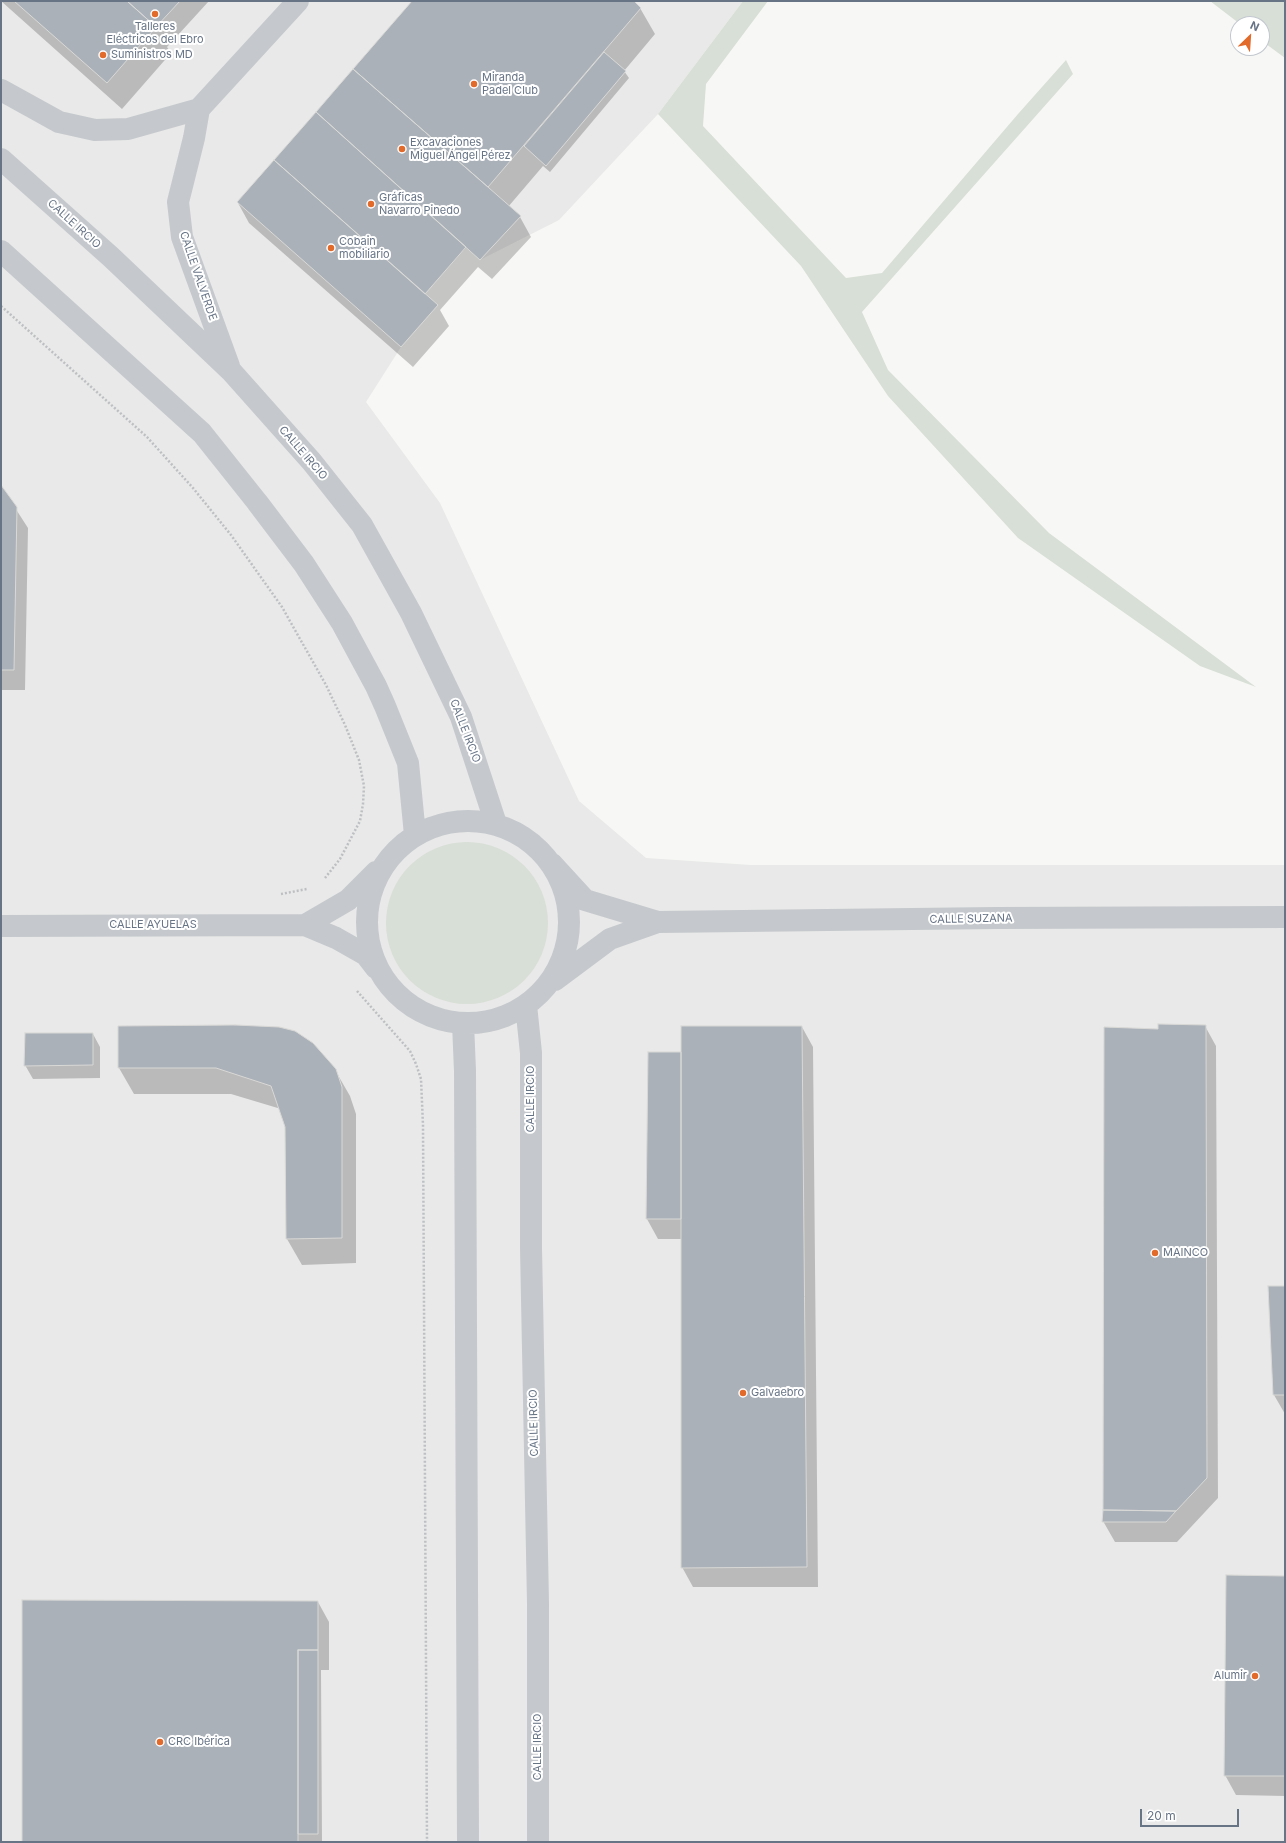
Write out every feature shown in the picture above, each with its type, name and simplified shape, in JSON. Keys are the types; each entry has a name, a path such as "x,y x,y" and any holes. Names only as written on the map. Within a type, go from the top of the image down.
{"street":[{"path":"1,90 59,122 95,130 128,129 199,109 298,1"},
{"name":"CALLE VALVERDE","path":"199,109 193,145 178,202 182,238 230,371"},
{"name":"CALLE IRCIO","path":"1,159 111,257 230,371 312,462 362,525 411,613 461,717 496,824"},
{"path":"1,251 202,434 257,502 304,564 342,623 376,686 385,706 408,763 415,835"},
{"name":"CALLE SUZANA","path":"383,865 397,848 415,835 440,824 468,820 496,824 528,839 585,900 658,922 997,918 1285,918"},
{"path":"383,865 372,887 366,911 367,935 373,958 384,979 405,1002 432,1017 463,1023 496,1019 526,1005 547,986 563,958 570,926 566,894 552,864"},
{"path":"305,925 348,900 383,865"},
{"name":"CALLE SUZANA","path":"547,986 610,939 658,922"},
{"name":"CALLE AYUELAS","path":"1,926 305,925 336,938 366,955 384,979"},
{"name":"CALLE IRCIO","path":"526,1005 531,1053 531,1248 538,1603 538,1842"},
{"path":"463,1023 465,1071 468,1842"}],"path":[{"path":"1,306 147,437 193,488 231,535 282,607 326,684 345,725 358,760 364,786 361,815 353,836 334,868 320,882"},
{"path":"262,925 262,896 296,892 314,885"},
{"path":"356,989 410,1051 416,1064 420,1079 423,1125 427,1842"}],"shaded area":[{"path":"1,1 743,1 658,114 559,220 480,260 466,248 425,294 438,305 401,347 366,402 440,503 579,801 646,858 751,865 1285,865 1285,1842 1,1842"},
{"path":"743,1 768,1 706,84 703,126 846,278 882,273 1066,60 1073,74 862,312 888,370 1049,533 1256,687 1200,666 1018,538 888,396 801,266 658,114"},
{"path":"1210,1 1285,1 1285,58 1270,47 1270,16 1230,16"},
{"path":"459,842 475,842 491,845 505,851 519,860 530,871 539,885 545,899 548,923 547,939 539,961 530,975 519,986 505,995 491,1001 475,1004 459,1004 443,1001 429,995 415,986 404,975 395,961 389,947 386,931 386,915 389,899 395,885 404,871 415,860 429,851 443,845"}],"building":[{"name":"Suministros MD","path":"14,1 127,1 156,27 107,83"},
{"name":"Talleres Eléctricos del Ebro","path":"127,1 180,1 156,27"},
{"name":"Miranda Padel Club","path":"412,1 634,1 641,8 488,187 353,69"},
{"path":"604,52 626,71 546,166 524,146"},
{"name":"Excavaciones Miguel Ángel Pérez","path":"353,69 521,216 480,260 316,112"},
{"name":"Gráficas Navarro Pinedo","path":"316,112 466,247 425,294 274,160"},
{"name":"Cobain mobiliario","path":"274,160 438,305 401,347 237,202"},
{"path":"1,485 17,507 14,670 1,670"},
{"name":"MAINCO","path":"1158,1024 1206,1025 1207,1478 1176,1511 1103,1510 1104,1027 1158,1029"},
{"path":"235,1025 279,1027 295,1031 313,1043 336,1069 342,1087 342,1238 286,1239 285,1127 271,1086 216,1068 118,1068 118,1026"},
{"name":"Galvaebro","path":"681,1026 802,1026 807,1567 681,1568"},
{"path":"25,1033 93,1033 93,1065 24,1066"},
{"path":"648,1052 681,1052 681,1219 646,1219"},
{"path":"1268,1286 1285,1286 1285,1395 1273,1395"},
{"path":"1103,1510 1176,1511 1166,1522 1102,1522"},
{"name":"Alumir","path":"1226,1575 1285,1576 1285,1776 1224,1776"},
{"name":"CRC Ibérica","path":"22,1600 318,1601 318,1650 298,1650 298,1842 22,1842"},
{"path":"298,1650 318,1650 318,1834 298,1834"}],"place":[{"name":"Talleres Eléctricos del Ebro","path":"155,14"},
{"name":"Suministros MD","path":"103,55"},
{"name":"Miranda Padel Club","path":"474,84"},
{"name":"Excavaciones Miguel Ángel Pérez","path":"402,149"},
{"name":"Gráficas Navarro Pinedo","path":"371,204"},
{"name":"Cobain mobiliario","path":"331,248"},
{"name":"MAINCO","path":"1155,1253"},
{"name":"Galvaebro","path":"743,1393"},
{"name":"Alumir","path":"1255,1676"},
{"name":"CRC Ibérica","path":"160,1742"}]}
